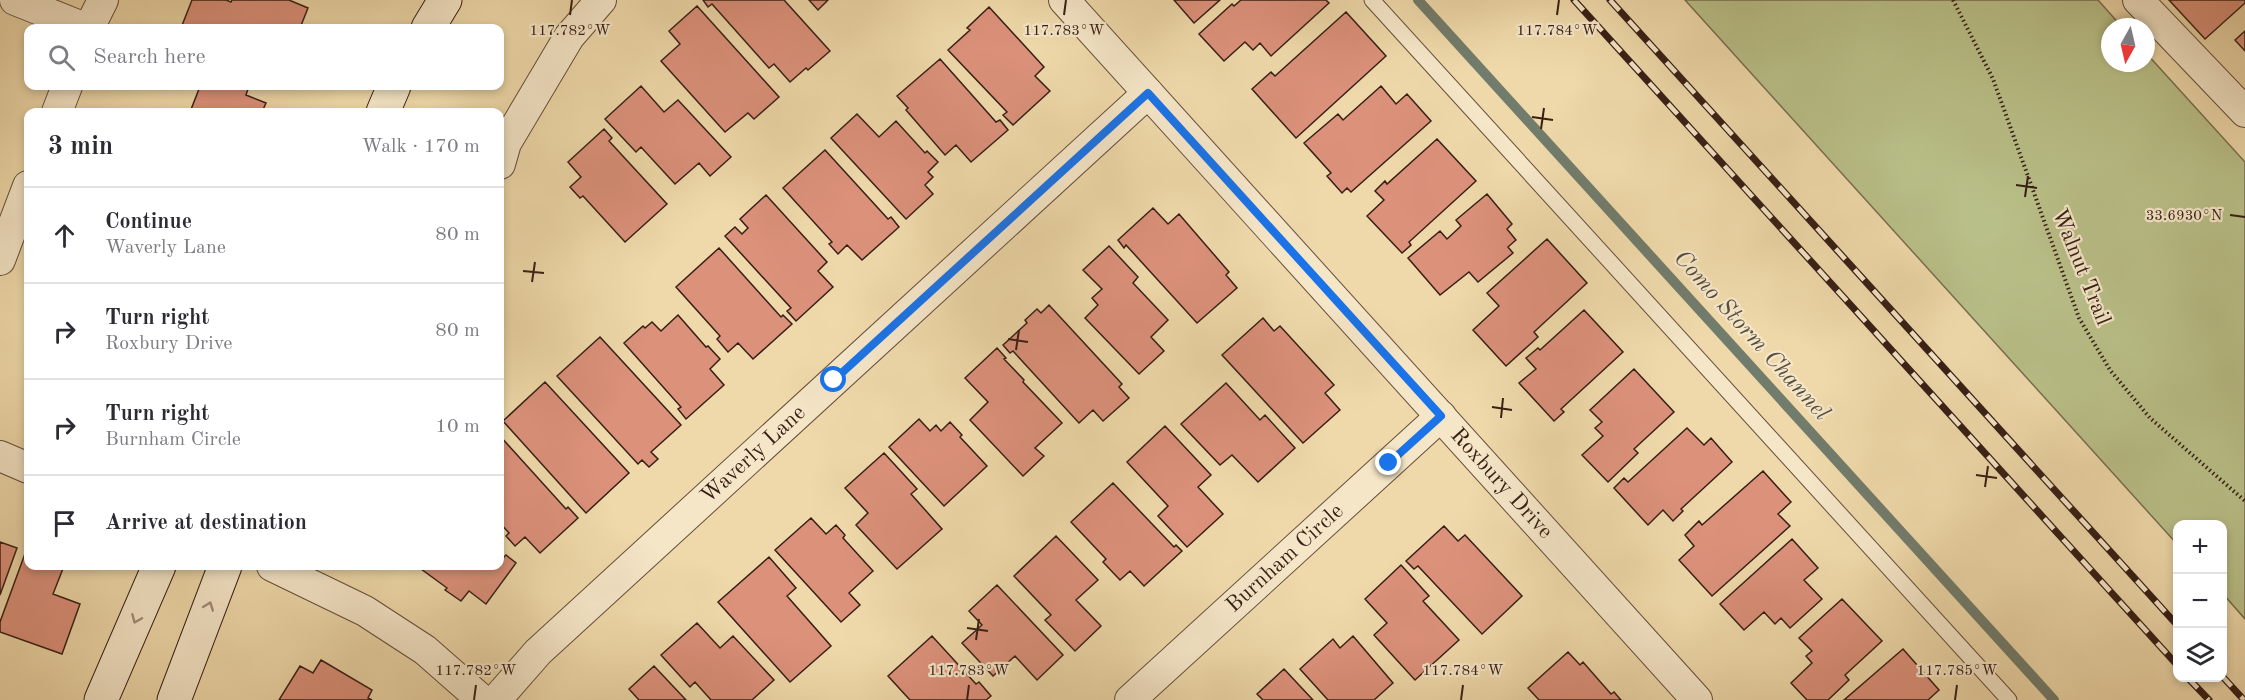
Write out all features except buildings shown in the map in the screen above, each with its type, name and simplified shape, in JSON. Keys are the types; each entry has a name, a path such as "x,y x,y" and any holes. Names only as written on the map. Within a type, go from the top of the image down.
{"main road":[{"path":"431,24 446,0"},
{"path":"385,108 392,90"},
{"path":"100,700 157,570"},
{"path":"174,700 223,570"}],"street":[{"path":"15,0 77,24"},
{"path":"89,24 103,0"},
{"path":"504,150 569,37 601,0"},
{"name":"Roxbury Drive","path":"1064,0 1698,700"},
{"path":"2138,0 2245,112"},
{"path":"59,108 65,90"},
{"name":"Waverly Lane","path":"496,700 538,652 1148,93"},
{"path":"0,260 24,197"},
{"name":"Burnham Circle","path":"1130,700 1441,416"},
{"path":"0,456 24,466"},
{"path":"280,570 375,617 425,650 482,700"}],"lane":[{"path":"1372,0 2008,700"}],"path":[{"name":"Walnut Trail","path":"1953,0 1993,79 2079,318 2110,370 2150,418 2245,501"}],"green space":[{"path":"1685,0 2098,0 2114,18 2101,18 2101,72 2155,72 2155,63 2245,162 2245,619 2227,599 2227,520 2173,520 2173,540"}],"waterway":[{"name":"Como Storm Channel","path":"1418,0 2054,700"}],"railway":[{"path":"1574,0 2173,660"},
{"path":"1610,0 2173,620"},
{"path":"2227,681 2244,700"},
{"path":"2192,682 2209,700"}],"route":[{"path":"834,380 1148,93 1441,416 1389,463"}]}
